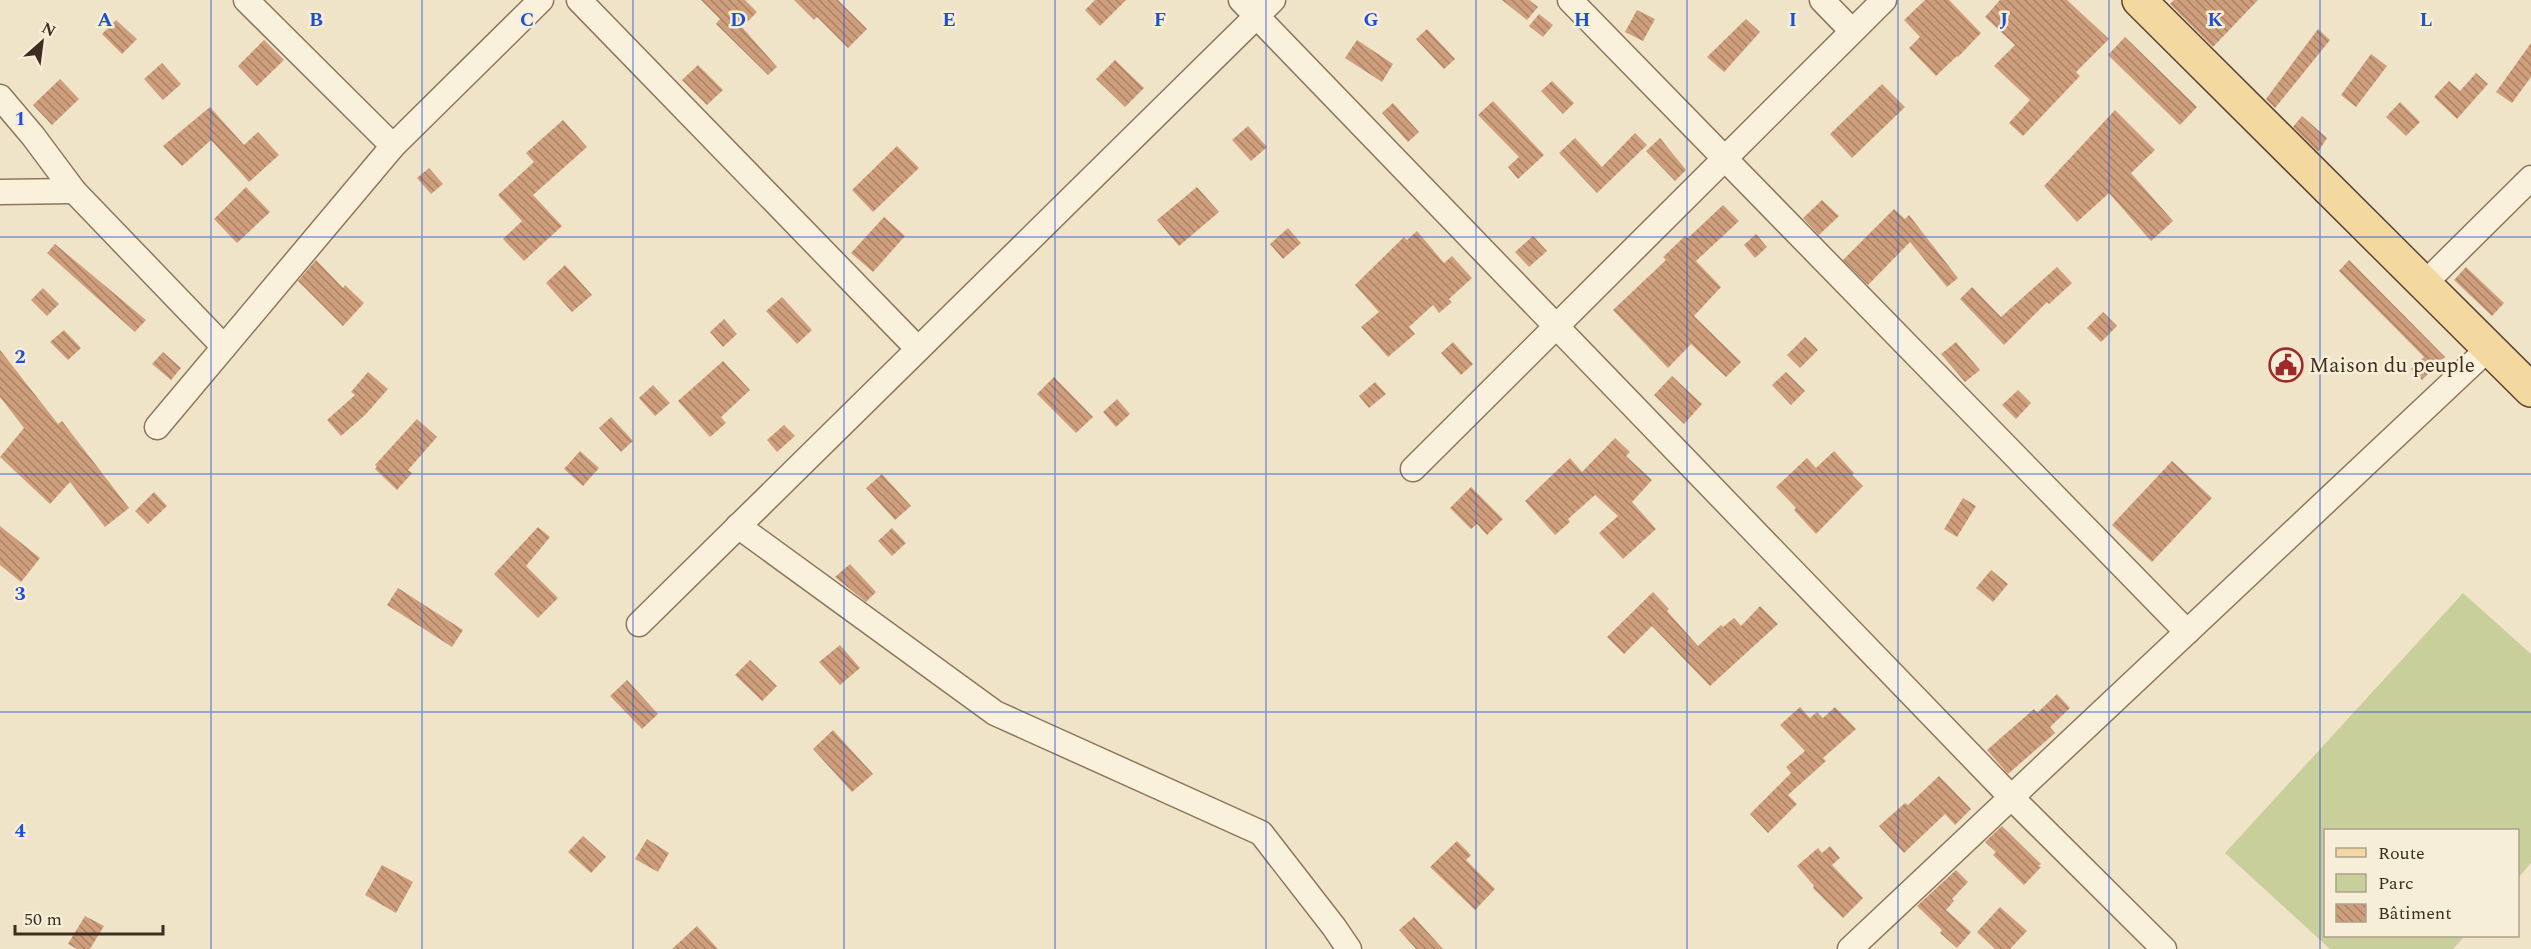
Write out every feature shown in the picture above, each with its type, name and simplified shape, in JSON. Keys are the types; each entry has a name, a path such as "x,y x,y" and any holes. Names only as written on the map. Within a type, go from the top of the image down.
{"main road":[{"path":"2139,0 2531,390"}],"street":[{"path":"246,0 393,146"},
{"path":"157,427 393,146 541,0"},
{"path":"579,0 918,349"},
{"path":"1570,0 2187,632"},
{"path":"1822,0 1852,31"},
{"path":"1413,469 1884,0"},
{"path":"639,624 918,349 1257,5 1556,326 2012,797 2164,949"},
{"path":"0,98 33,135 74,191 224,347"},
{"path":"2424,284 2531,178"},
{"path":"0,192 74,191"},
{"path":"1850,949 2489,348"},
{"path":"738,526 995,712 1261,833 1349,949"}],"green space":[{"path":"2463,593 2531,654 2531,863 2519,877 2519,829 2324,829 2324,937 2464,937 2453,949 2330,949 2225,853"}],"building":[{"path":"701,0 745,0 757,12 742,27 777,67 768,75 716,24 720,19"},
{"path":"794,0 838,0 867,29 848,48 817,17 814,20"},
{"path":"1095,0 1126,0 1100,26 1085,10"},
{"path":"1502,0 1529,0 1538,7 1527,20"},
{"path":"1925,0 1949,0 1981,33 1936,76 1909,48 1920,37 1904,20"},
{"path":"2000,0 2067,0 2109,39 2076,72 2080,76 2023,136 2009,123 2030,100 1994,66 2015,45 1985,17"},
{"path":"2174,0 2258,0 2213,47 2170,4"},
{"path":"1637,10 1655,19 1643,41 1625,32"},
{"path":"1539,14 1553,25 1543,37 1529,26"},
{"path":"1746,19 1760,32 1724,72 1707,57"},
{"path":"116,20 137,39 122,54 102,34"},
{"path":"1427,29 1455,59 1444,69 1416,39"},
{"path":"2318,29 2330,40 2275,108 2266,99"},
{"path":"2125,37 2197,107 2180,125 2108,55"},
{"path":"264,40 284,60 257,86 238,66"},
{"path":"1357,40 1393,64 1382,82 1345,58"},
{"path":"2531,43 2531,77 2512,103 2496,92"},
{"path":"2371,54 2387,66 2356,107 2341,95"},
{"path":"1115,60 1144,88 1125,107 1096,79"},
{"path":"162,63 181,84 163,100 144,79"},
{"path":"698,65 723,90 707,105 682,80"},
{"path":"2476,73 2488,84 2457,119 2434,97 2449,81 2460,91"},
{"path":"60,79 79,99 52,125 33,105"},
{"path":"1552,81 1574,103 1563,114 1541,91"},
{"path":"1882,84 1905,107 1852,158 1830,134"},
{"path":"1493,101 1544,155 1518,179 1508,167 1519,157 1478,115"},
{"path":"2400,102 2420,122 2406,136 2386,117"},
{"path":"1393,103 1419,132 1408,142 1382,113"},
{"path":"210,107 244,145 258,132 279,155 249,182 211,140 182,166 163,146"},
{"path":"2115,110 2155,150 2131,173 2173,221 2151,241 2109,193 2077,222 2044,186"},
{"path":"2302,116 2327,138 2318,152 2293,127"},
{"path":"563,120 587,147 533,195 562,226 524,261 503,239 522,221 498,195 534,162 526,153"},
{"path":"1248,126 1267,147 1251,161 1232,140"},
{"path":"1635,133 1647,145 1597,193 1559,153 1575,138 1602,167"},
{"path":"1660,138 1686,170 1675,181 1646,151"},
{"path":"897,146 919,168 873,212 852,190"},
{"path":"429,168 443,184 431,194 417,178"},
{"path":"246,187 270,212 237,243 214,219"},
{"path":"1197,187 1219,212 1179,246 1157,220"},
{"path":"1822,200 1839,216 1819,235 1803,218"},
{"path":"1723,205 1739,221 1696,261 1721,287 1694,316 1741,362 1726,377 1691,344 1668,368 1613,310 1666,260 1663,257 1685,236 1688,238"},
{"path":"1894,209 1905,219 1909,215 1958,278 1947,287 1910,242 1868,285 1843,260"},
{"path":"884,217 905,236 873,272 851,253"},
{"path":"1288,228 1301,243 1283,259 1270,244"},
{"path":"1417,231 1444,263 1452,256 1472,278 1449,299 1452,302 1439,313 1433,305 1409,327 1415,334 1388,357 1361,327 1379,312 1355,285 1404,237 1407,240"},
{"path":"1756,234 1767,247 1755,258 1744,245"},
{"path":"1533,236 1547,251 1529,267 1515,252"},
{"path":"55,244 146,320 135,332 47,253"},
{"path":"316,260 343,288 345,285 364,303 343,326 298,281"},
{"path":"2349,260 2445,357 2422,380 2411,369 2424,357 2339,271"},
{"path":"565,265 592,295 572,312 546,283"},
{"path":"2057,267 2072,283 2049,304 2047,302 2004,345 1960,299 1972,287 2001,317"},
{"path":"2466,267 2504,303 2492,316 2454,280"},
{"path":"43,288 59,304 47,316 31,300"},
{"path":"782,297 812,330 797,344 766,311"},
{"path":"2103,312 2117,326 2101,342 2087,328"},
{"path":"724,319 737,334 723,347 710,332"},
{"path":"64,330 81,348 68,360 50,342"},
{"path":"1805,337 1818,350 1800,368 1787,355"},
{"path":"1453,342 1473,364 1461,375 1441,353"},
{"path":"1956,342 1980,370 1965,382 1941,354"},
{"path":"0,350 58,424 62,421 129,508 105,527 70,482 50,504 0,457 24,428 0,397"},
{"path":"163,352 181,368 171,380 152,364"},
{"path":"723,361 750,390 721,417 726,423 710,437 678,401"},
{"path":"368,372 388,389 365,415 341,436 327,420 355,395 351,392"},
{"path":"1786,372 1805,391 1791,405 1772,385"},
{"path":"1672,376 1702,404 1684,424 1654,395"},
{"path":"1054,377 1093,417 1076,433 1037,394"},
{"path":"1375,382 1386,394 1369,408 1359,396"},
{"path":"653,385 670,403 655,416 639,398"},
{"path":"2018,390 2031,403 2016,419 2002,405"},
{"path":"1117,399 1130,414 1116,427 1103,412"},
{"path":"611,417 633,441 621,452 599,428"},
{"path":"417,419 437,437 408,470 412,473 397,490 375,469 377,466 375,465"},
{"path":"784,425 795,436 777,452 767,440"},
{"path":"1615,438 1630,452 1626,456 1652,480 1632,502 1656,529 1623,559 1599,533 1618,516 1595,495 1568,519 1570,522 1555,535 1525,501 1570,458 1582,472"},
{"path":"580,451 599,468 583,486 564,469"},
{"path":"1834,451 1863,486 1816,534 1776,487 1807,458 1816,468"},
{"path":"2172,461 2212,498 2152,562 2112,525"},
{"path":"882,474 911,506 895,520 866,488"},
{"path":"1471,487 1503,519 1487,535 1477,524 1471,529 1450,508"},
{"path":"154,492 167,506 148,524 135,511"},
{"path":"1963,498 1976,506 1957,537 1944,529"},
{"path":"0,526 40,558 21,582 0,565"},
{"path":"538,527 550,537 526,566 558,598 538,618 494,574"},
{"path":"892,528 906,543 892,556 878,541"},
{"path":"850,564 876,592 866,602 835,577"},
{"path":"1991,570 2008,584 1993,602 1976,588"},
{"path":"398,588 463,630 452,647 387,605"},
{"path":"1653,592 1698,646 1721,625 1723,627 1734,618 1741,626 1760,606 1778,624 1710,686 1652,626 1624,654 1607,637"},
{"path":"840,645 860,668 840,685 819,662"},
{"path":"750,660 777,686 762,701 735,675"},
{"path":"627,680 658,714 642,729 610,696"},
{"path":"2057,694 2070,708 2050,727 2055,733 2008,774 1987,750 2034,709 2037,713"},
{"path":"1800,707 1810,718 1817,712 1823,718 1835,707 1856,729 1823,758 1826,761 1788,795 1797,804 1768,833 1750,814 1791,773 1786,767 1805,751 1780,725"},
{"path":"833,730 873,774 852,792 813,749"},
{"path":"1939,776 1971,809 1955,825 1945,814 1904,853 1879,826 1905,803 1908,805"},
{"path":"2002,826 2041,864 2038,866 2041,867 2024,885 1993,855 1996,852 1985,842"},
{"path":"583,836 606,857 591,873 568,852"},
{"path":"647,839 669,853 658,872 635,859"},
{"path":"1457,841 1471,855 1466,860 1495,889 1475,910 1430,867"},
{"path":"1830,846 1840,858 1832,865 1863,898 1843,918 1813,888 1814,886 1797,866 1818,848 1822,853"},
{"path":"382,865 413,882 396,913 365,895"},
{"path":"1956,870 1968,882 1952,899 1954,901 1946,910 1971,932 1957,948 1940,933 1942,930 1917,906"},
{"path":"2000,907 2027,931 2010,949 1995,949 1977,932"},
{"path":"85,916 104,926 90,949 77,949 68,944"},
{"path":"1414,917 1443,949 1416,949 1399,930"},
{"path":"697,926 718,949 672,949"}],"place":[{"name":"Maison du peuple","path":"2286,365"}]}
